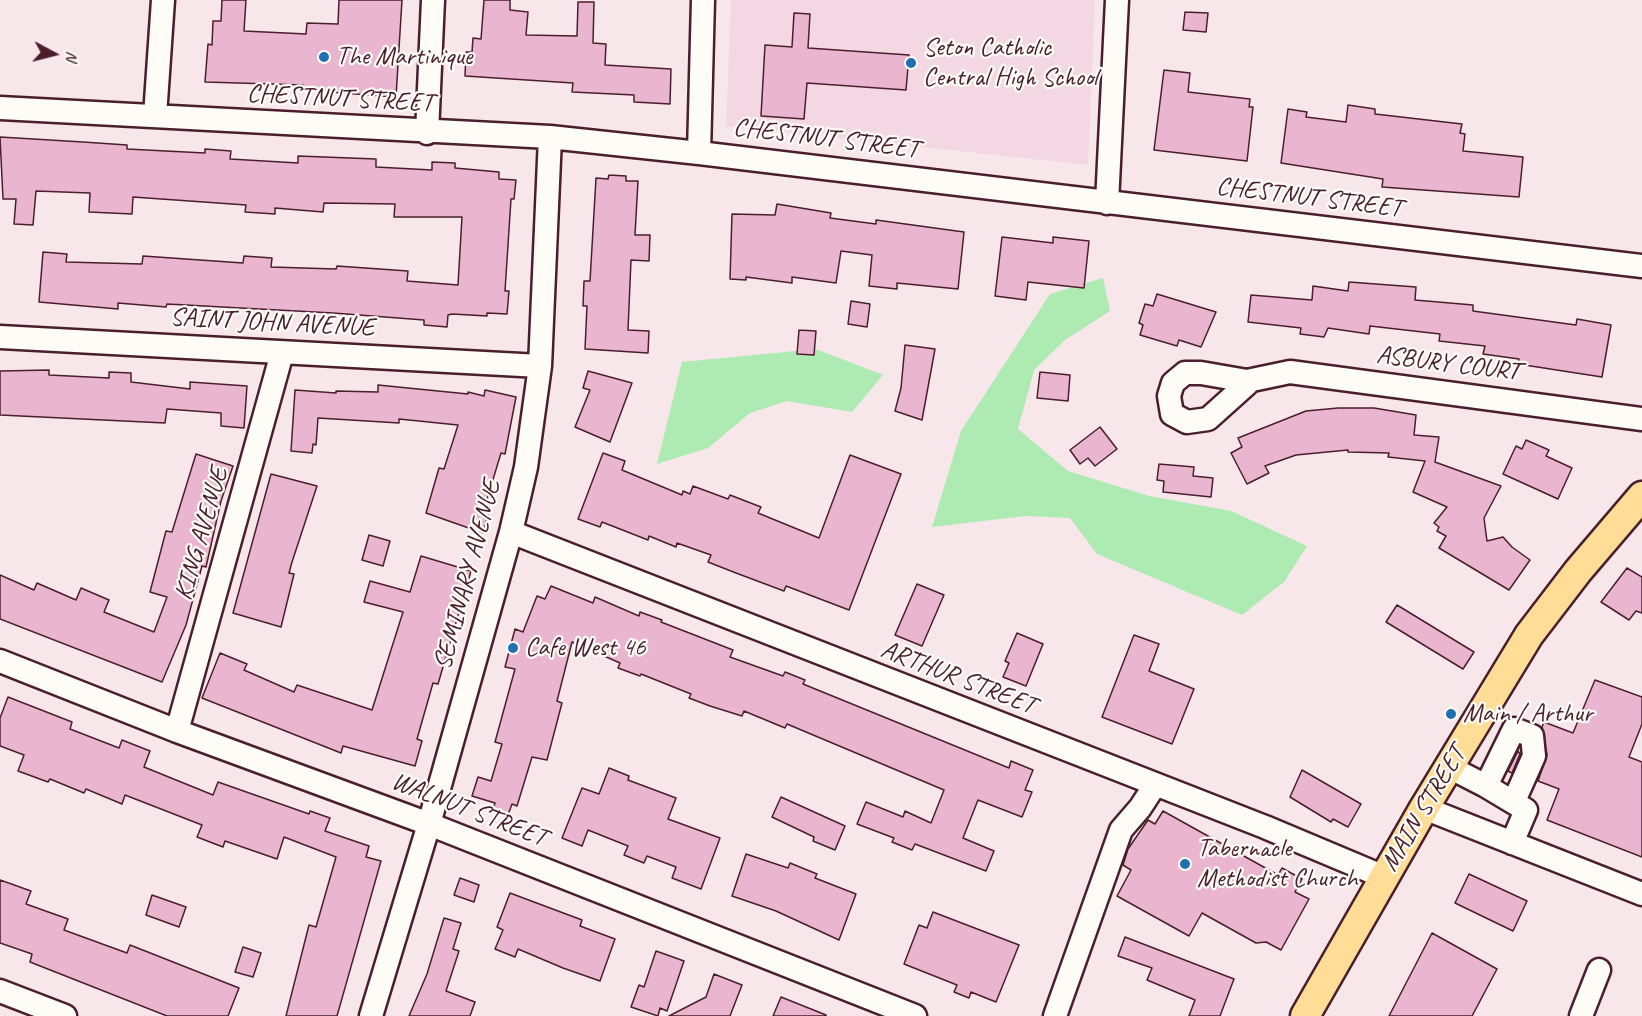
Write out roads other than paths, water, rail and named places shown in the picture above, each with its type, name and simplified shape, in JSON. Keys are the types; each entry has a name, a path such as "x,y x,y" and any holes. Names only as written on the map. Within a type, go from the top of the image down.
{"main road":[{"name":"MAIN STREET","path":"1305,1016 1424,808 1529,635 1578,571 1642,496"}],"street":[{"path":"155,116 163,0"},
{"path":"427,133 433,0"},
{"path":"699,153 703,0"},
{"path":"1107,203 1117,0"},
{"name":"CHESTNUT STREET","path":"0,108 427,133 550,137 1642,266"},
{"name":"SEMINARY AVENUE","path":"371,1016 429,824 511,532 526,467 540,366 550,137"},
{"name":"SAINT JOHN AVENUE","path":"0,337 540,366"},
{"name":"KING AVENUE","path":"177,731 282,353"},
{"name":"ASBURY COURT","path":"1247,381 1290,372 1642,418"},
{"name":"ARTHUR STREET","path":"511,532 1155,784 1384,877"},
{"name":"WALNUT STREET","path":"0,661 177,731 429,824 915,1016"},
{"path":"1483,712 1532,736 1534,756 1514,801"},
{"path":"1486,786 1514,729"},
{"path":"1449,767 1514,801 1526,810 1512,843"},
{"path":"1055,1016 1121,830 1140,808 1155,784"},
{"path":"1424,808 1642,894"},
{"path":"1581,1016 1599,970"},
{"path":"0,991 65,1016"}],"place":[{"name":"The Martinique","path":"324,57"},
{"name":"Seton Catholic Central High School","path":"911,63"},
{"name":"Cafe West 46","path":"513,648"},
{"name":"Main / Arthur","path":"1451,714"},
{"name":"Tabernacle Methodist Church","path":"1185,864"}]}
